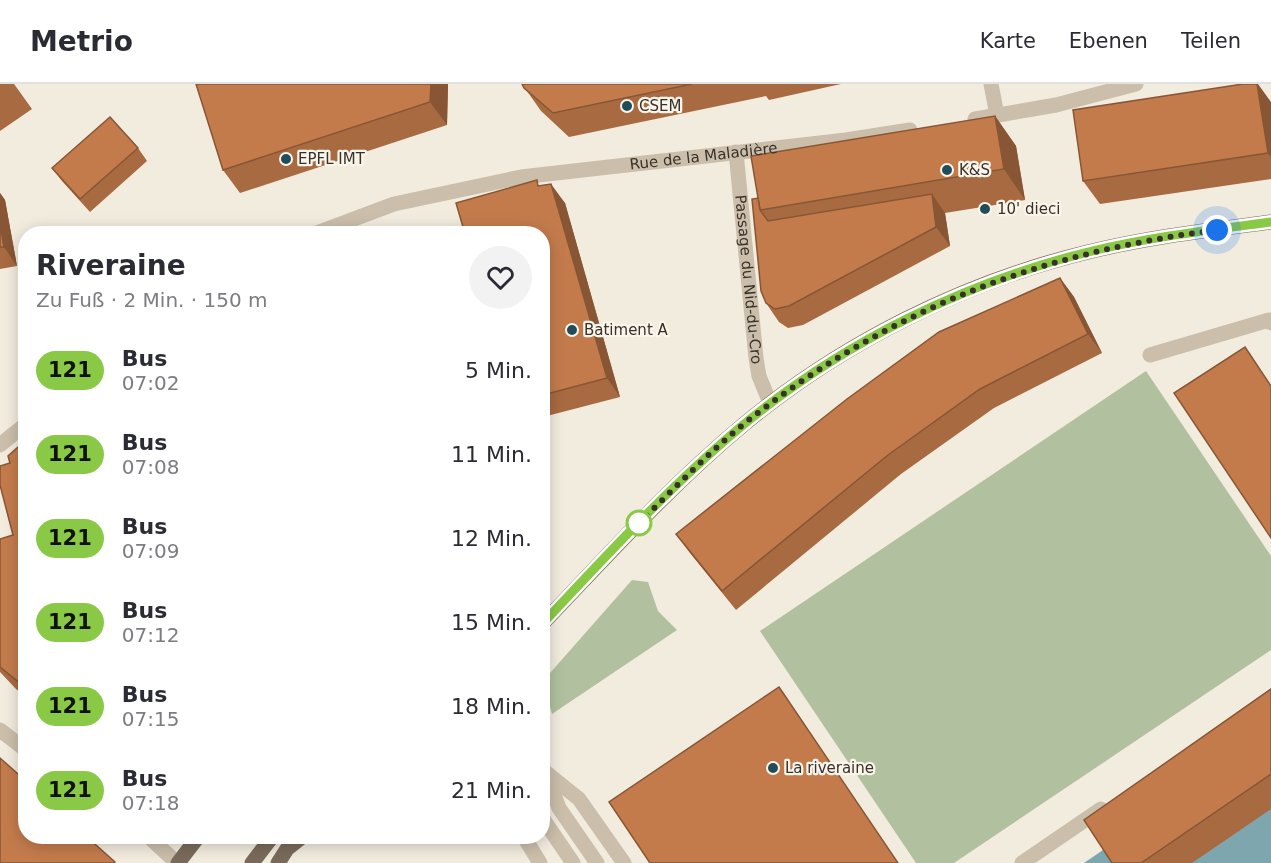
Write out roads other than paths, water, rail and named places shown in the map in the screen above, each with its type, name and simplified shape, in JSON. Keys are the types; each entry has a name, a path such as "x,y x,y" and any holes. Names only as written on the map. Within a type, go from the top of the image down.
{"main road":[{"path":"550,615 690,472 771,403 844,354 893,326 944,301 1047,263 1128,243 1271,222"},
{"path":"177,863 192,844"},
{"path":"252,863 267,844"},
{"path":"278,863 293,844"}],"street":[{"path":"991,84 997,116"},
{"path":"956,122 997,116 1136,84"},
{"name":"Rue de la Maladière","path":"335,226 394,204 521,177 846,140 924,128"},
{"name":"Passage du Nid-du-Cro","path":"736,152 756,358 759,376 771,403"},
{"path":"1150,355 1269,320 1271,322"},
{"path":"0,445 18,430"},
{"path":"0,730 18,744"},
{"path":"550,777 579,799 624,863"},
{"path":"550,786 559,808 597,863"},
{"path":"1022,863 1118,798"},
{"path":"550,829 573,863"},
{"path":"157,844 177,863"},
{"path":"528,844 540,863"}],"water":[{"path":"1271,735 1271,863 1084,863"}],"place":[{"name":"CSEM","path":"627,106"},
{"name":"EPFL IMT","path":"286,159"},
{"name":"K&S","path":"947,170"},
{"name":"10' dieci","path":"985,209"},
{"name":"Batiment A","path":"572,330"},
{"name":"La riveraine","path":"773,768"}]}
